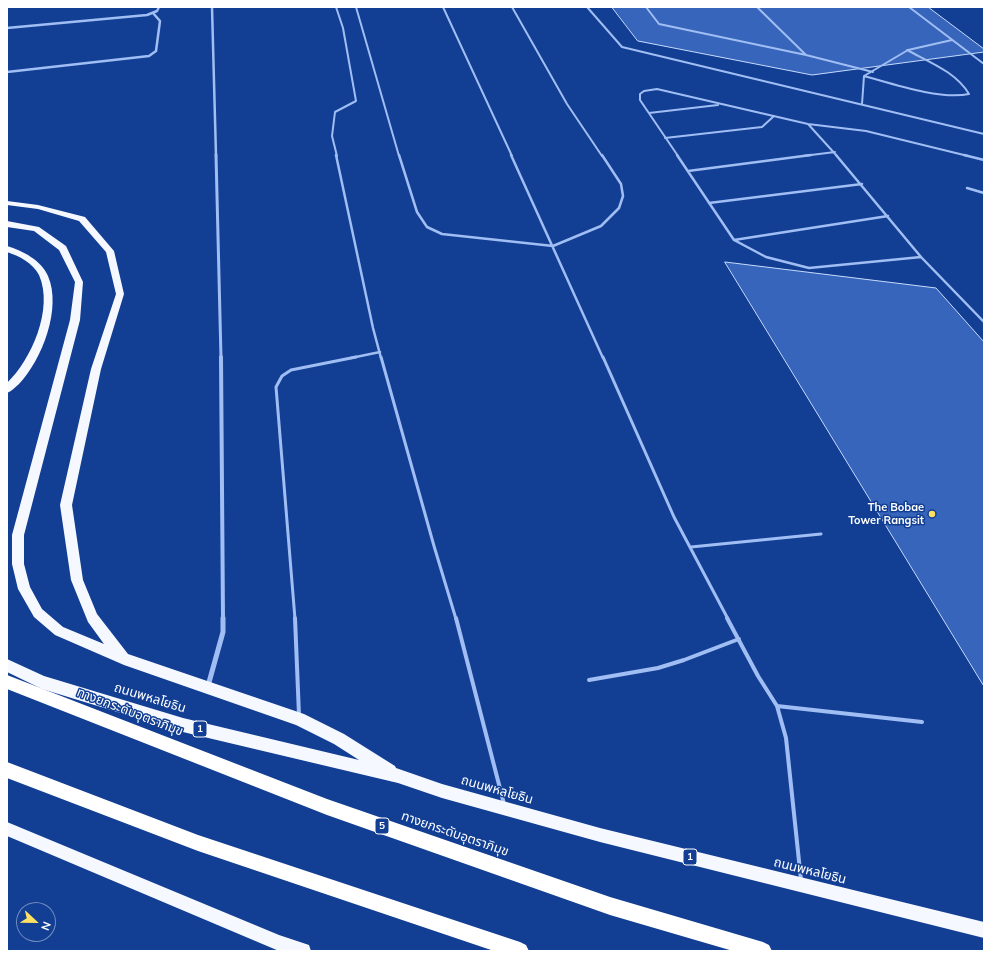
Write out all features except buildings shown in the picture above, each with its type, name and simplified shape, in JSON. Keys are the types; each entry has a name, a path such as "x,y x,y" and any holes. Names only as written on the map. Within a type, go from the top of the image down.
{"highway":[{"path":"7,203 38,207 82,219 110,250 120,294 96,369 66,506 77,580 92,618 124,659"},
{"path":"7,224 36,229 63,248 79,282 75,320 18,535 18,564 24,589 38,613 59,631 124,659"},
{"path":"7,249 30,259 43,276 48,298 46,322 38,347 25,371 7,389"},
{"name":"1","path":"124,659 208,686 299,719 339,739 398,776"},
{"name":"ถนนพหลโยธิน","path":"7,665 42,682 183,725 398,776 442,791 600,835 984,930"},
{"name":"ทางยกระดับอุตราภิมุข","path":"7,682 327,807 610,906 763,951"},
{"path":"7,770 198,843 520,951"},
{"path":"7,829 279,943 303,951"}],"street":[{"path":"7,28 147,16 159,7"},
{"path":"208,686 223,632 221,353 212,7"},
{"path":"7,72 149,56 156,51 160,21 153,13"}],"lane":[{"path":"336,7 343,28 356,101 335,112 332,136 372,328 434,546 464,644 505,808"},
{"path":"356,7 402,166 417,212 427,227 442,234 553,246 601,226 619,208 623,196 621,184 567,104 512,7"},
{"path":"443,7 553,246 674,517 692,547 714,594 758,676 777,706 786,738 802,886"},
{"path":"587,7 622,48 984,134"},
{"path":"646,7 659,24 806,55 873,72"},
{"path":"757,7 806,55"},
{"path":"909,7 984,64"},
{"path":"864,76 873,72 907,50 952,40"},
{"path":"864,76 941,95 964,97 969,94 966,87 948,74 907,50"},
{"path":"862,104 864,76"},
{"path":"921,256 809,268 766,257 734,240 640,100 640,94 644,91 657,89 808,124 866,131 984,160"},
{"path":"649,113 722,104"},
{"path":"665,138 762,128 774,116"},
{"path":"808,124 835,152 921,256 984,322"},
{"path":"688,171 835,152"},
{"path":"709,203 862,184"},
{"path":"967,188 984,193"},
{"path":"734,240 888,216"},
{"path":"299,719 295,620 276,387 282,376 291,370 380,352"},
{"path":"692,547 820,534"},
{"path":"589,680 658,668 684,660 739,639"},
{"path":"777,706 922,722"}],"place":[{"name":"The Bobae Tower Rangsit","path":"932,514"}]}
